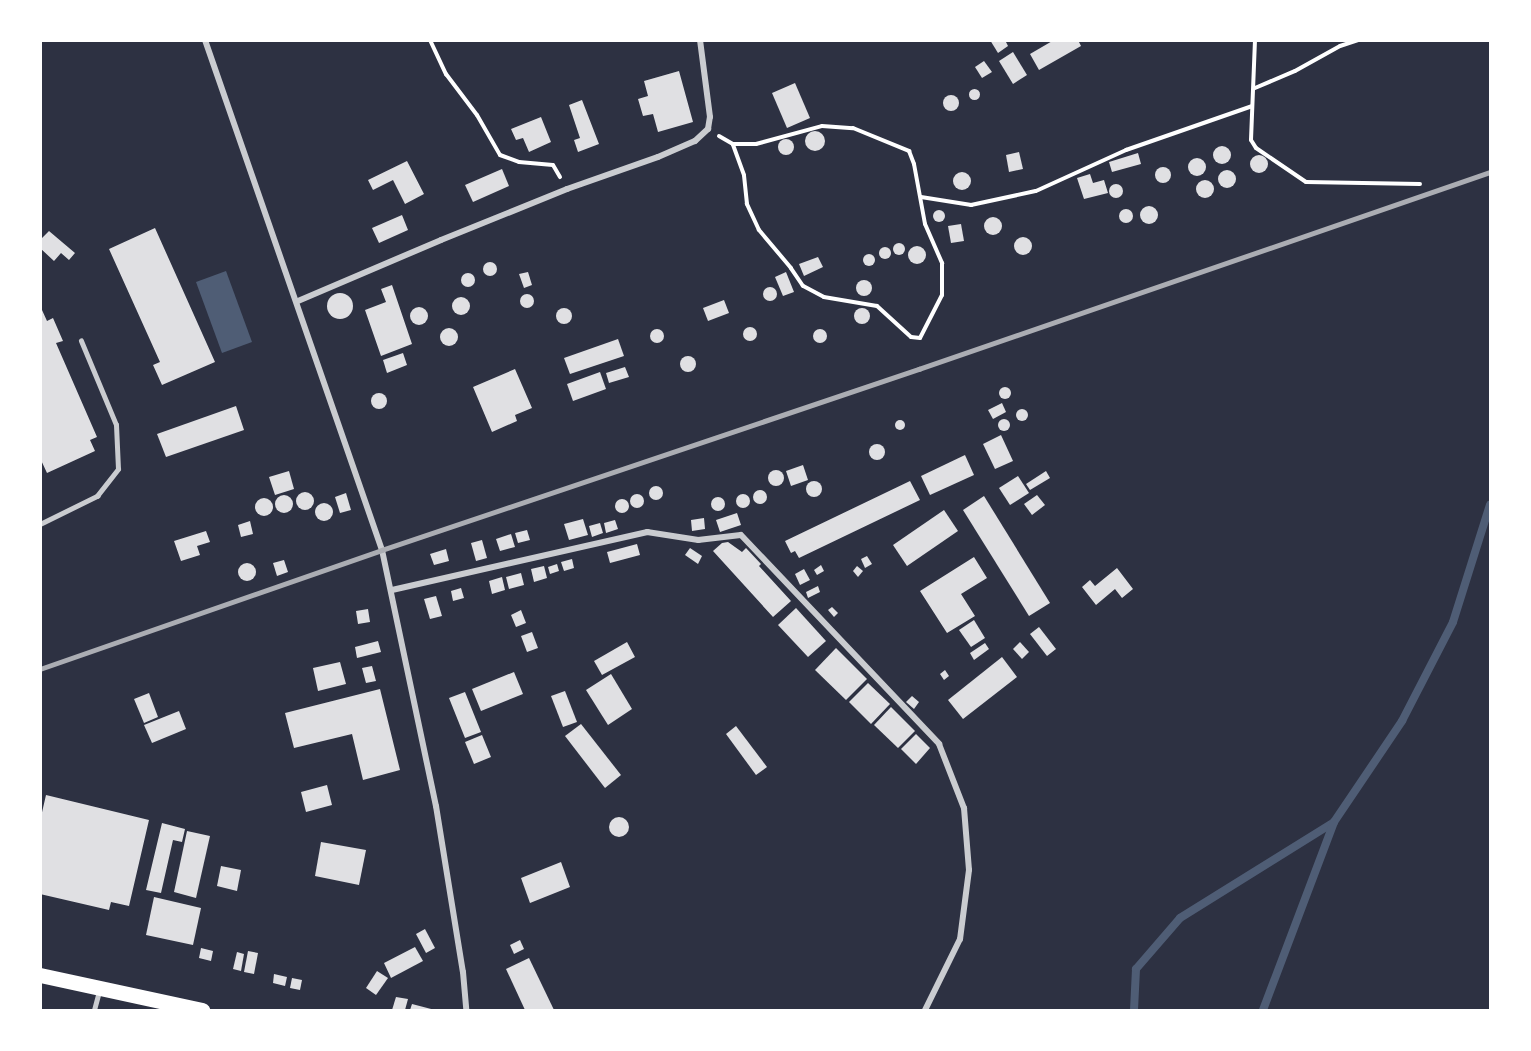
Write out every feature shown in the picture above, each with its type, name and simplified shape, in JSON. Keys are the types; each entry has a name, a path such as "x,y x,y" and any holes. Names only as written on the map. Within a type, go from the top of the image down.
{"main road":[{"path":"40,975 202,1011"}],"street":[{"path":"205,40 298,301 382,550 436,806 463,972 466,1011"},
{"path":"298,301 567,189 658,158 695,141 708,129 709,97 700,40"},
{"path":"392,590 647,532 698,540 741,535 939,744 964,808 969,870 960,939 925,1011"}],"lane":[{"path":"40,524 97,496 118,469 116,424 81,341"},
{"path":"94,1011 100,988"}],"path":[{"path":"430,40 446,74 477,115 500,154 519,162 553,165 567,189"},
{"path":"1255,40 1255,88 1251,140 1256,148 1306,182 1420,184"},
{"path":"1255,88 1295,71 1340,46 1358,40"},
{"path":"921,197 971,205 1036,191 1126,150 1252,106"},
{"path":"708,129 732,144 756,144 822,126 853,128 909,151 921,197 925,224 942,263 942,295 920,338 911,337 877,306 824,297 803,286 759,230 747,204 744,175 732,144"}],"water":[{"path":"226,271 252,342 222,353 196,282"}],"building":[{"path":"990,40 1005,40 1008,46 998,53"},
{"path":"1054,40 1078,40 1081,46 1039,70 1030,54"},
{"path":"1013,52 1027,75 1013,84 999,61"},
{"path":"984,61 992,72 982,78 975,67"},
{"path":"679,71 693,122 658,132 653,114 643,116 638,99 648,96 644,81"},
{"path":"795,83 810,118 787,128 772,93"},
{"path":"974,89 978,90 978,98 974,99 970,98 969,94 970,90"},
{"path":"951,95 959,103 951,111 943,103"},
{"path":"582,100 599,144 578,152 574,140 580,138 569,105"},
{"path":"541,117 551,142 529,152 523,138 516,140 511,129"},
{"path":"815,131 822,134 825,141 822,148 815,151 808,148 805,141 808,134"},
{"path":"786,139 794,147 786,155 778,147"},
{"path":"1222,146 1228,149 1231,155 1228,161 1222,164 1216,161 1213,155 1216,149"},
{"path":"1019,152 1023,169 1009,172 1006,155"},
{"path":"1138,153 1141,164 1112,172 1109,162"},
{"path":"1259,155 1265,158 1268,164 1265,170 1259,173 1253,170 1250,164 1253,158"},
{"path":"1197,158 1203,161 1206,167 1203,173 1197,176 1191,173 1188,167 1191,161"},
{"path":"407,161 424,194 405,204 393,180 373,190 368,180"},
{"path":"1160,167 1166,167 1171,175 1169,181 1160,183 1155,178 1155,172"},
{"path":"502,169 509,186 473,202 465,185"},
{"path":"1227,170 1233,173 1236,179 1233,185 1227,188 1221,185 1218,179 1221,173"},
{"path":"962,172 968,175 971,181 968,187 962,190 956,187 953,181 956,175"},
{"path":"1090,174 1093,183 1104,180 1108,193 1084,199 1077,178"},
{"path":"1205,180 1211,183 1214,189 1211,195 1205,198 1199,195 1196,189 1199,183"},
{"path":"1113,184 1119,184 1123,191 1119,198 1113,198 1109,194 1109,188"},
{"path":"1149,206 1155,209 1158,215 1155,221 1149,224 1143,221 1140,215 1143,209"},
{"path":"1126,209 1131,211 1133,216 1131,221 1126,223 1121,221 1119,216 1121,211"},
{"path":"941,210 945,216 941,222 937,222 933,214"},
{"path":"402,215 408,230 379,243 372,228"},
{"path":"993,217 999,220 1002,226 999,232 993,235 987,232 984,226 987,220"},
{"path":"961,224 964,241 951,243 948,226"},
{"path":"155,228 215,362 162,385 153,365 160,362 109,249"},
{"path":"49,231 75,253 69,260 61,253 54,261 40,248 40,240"},
{"path":"1023,237 1029,240 1032,246 1029,252 1023,255 1017,252 1014,246 1017,240"},
{"path":"899,243 905,249 899,255 893,249"},
{"path":"917,246 923,249 926,255 923,261 917,264 911,261 908,255 911,249"},
{"path":"885,247 891,253 885,259 879,253"},
{"path":"869,254 875,260 869,266 863,260"},
{"path":"818,257 823,267 804,276 799,264"},
{"path":"487,262 493,262 497,269 493,276 487,276 483,272 483,266"},
{"path":"528,272 532,285 524,288 519,274"},
{"path":"786,272 794,292 783,296 775,277"},
{"path":"465,273 471,273 475,280 471,287 465,287 461,283 461,277"},
{"path":"864,280 872,288 864,296 856,288"},
{"path":"392,285 412,344 381,356 365,310 386,302 381,289"},
{"path":"770,287 775,289 777,294 775,299 770,301 765,299 763,294 765,289"},
{"path":"340,293 349,297 353,306 349,315 340,319 331,315 327,306 331,297"},
{"path":"524,294 530,294 534,301 530,308 524,308 520,304 520,298"},
{"path":"461,297 467,300 470,306 467,312 461,315 455,312 452,306 455,300"},
{"path":"724,300 729,313 708,321 703,308"},
{"path":"419,307 425,310 428,316 425,322 419,325 413,322 410,316 413,310"},
{"path":"561,308 567,308 572,316 570,322 561,324 556,319 556,313"},
{"path":"862,308 870,316 862,324 854,316"},
{"path":"42,310 47,321 53,318 63,341 56,343 97,437 90,440 95,451 47,473 40,458"},
{"path":"750,327 755,329 757,334 755,339 750,341 745,339 743,334 745,329"},
{"path":"449,328 455,331 458,337 455,343 449,346 443,343 440,337 443,331"},
{"path":"657,329 662,331 664,336 662,341 657,343 652,341 650,336 652,331"},
{"path":"820,329 825,331 827,336 825,341 820,343 815,341 813,336 815,331"},
{"path":"618,339 624,356 570,374 564,358"},
{"path":"403,353 407,365 387,373 383,360"},
{"path":"688,356 694,358 696,364 694,370 688,372 682,370 680,364 682,358"},
{"path":"625,367 629,377 609,383 606,373"},
{"path":"515,369 532,408 515,415 517,421 492,432 473,387"},
{"path":"600,372 606,389 573,401 567,384"},
{"path":"1007,387 1011,393 1007,399 1003,399 999,391"},
{"path":"376,393 382,393 387,401 385,407 376,409 371,404 371,398"},
{"path":"1002,403 1006,412 993,419 988,410"},
{"path":"236,406 244,430 166,457 157,434"},
{"path":"1024,409 1028,415 1024,421 1020,421 1016,413"},
{"path":"1006,419 1010,425 1006,431 1002,431 998,423"},
{"path":"900,420 904,421 904,429 900,430 896,429 895,425 896,421"},
{"path":"1001,435 1013,461 995,469 983,444"},
{"path":"877,444 883,446 885,452 883,458 877,460 871,458 869,452 871,446"},
{"path":"965,455 974,475 930,495 921,476"},
{"path":"803,465 808,480 791,486 786,471"},
{"path":"776,470 782,472 784,478 782,484 776,486 770,484 768,478 770,472"},
{"path":"289,471 294,489 275,495 269,477"},
{"path":"1046,471 1050,478 1030,490 1026,484"},
{"path":"1018,476 1029,493 1010,505 999,488"},
{"path":"811,481 817,481 822,489 820,495 811,497 806,492 806,486"},
{"path":"910,481 920,500 799,558 795,551 791,553 785,541"},
{"path":"656,486 661,488 663,493 661,498 656,500 651,498 649,493 651,488"},
{"path":"760,490 765,492 767,497 765,502 760,504 755,502 753,497 755,492"},
{"path":"305,492 311,495 314,501 311,507 305,510 299,507 296,501 299,495"},
{"path":"346,493 351,510 340,513 335,497"},
{"path":"637,494 642,496 644,501 642,506 637,508 632,506 630,501 632,496"},
{"path":"743,494 748,496 750,501 748,506 743,508 738,506 736,501 738,496"},
{"path":"284,495 290,498 293,504 290,510 284,513 278,510 275,504 278,498"},
{"path":"1037,495 1045,505 1032,515 1024,504"},
{"path":"984,496 1050,603 1029,616 963,510"},
{"path":"718,497 723,499 725,504 723,509 718,511 713,509 711,504 713,499"},
{"path":"264,498 270,501 273,507 270,513 264,516 258,513 255,507 258,501"},
{"path":"622,499 627,501 629,506 627,511 622,513 617,511 615,506 617,501"},
{"path":"324,503 330,506 333,512 330,518 324,521 318,518 315,512 318,506"},
{"path":"944,510 958,531 907,566 893,545"},
{"path":"737,513 741,525 720,532 716,520"},
{"path":"704,518 705,529 692,531 691,520"},
{"path":"583,519 588,535 569,540 564,524"},
{"path":"615,520 618,529 606,533 604,523"},
{"path":"250,521 253,534 241,537 238,525"},
{"path":"600,523 603,533 592,537 589,526"},
{"path":"527,530 530,540 518,543 515,533"},
{"path":"206,531 210,542 197,546 200,555 181,561 174,541"},
{"path":"511,534 515,547 500,551 496,539"},
{"path":"482,540 487,558 476,561 471,543"},
{"path":"728,542 742,552 746,548 791,601 773,617 713,551 722,543"},
{"path":"637,544 640,555 610,563 607,552"},
{"path":"690,548 702,556 698,564 685,555"},
{"path":"446,549 449,561 434,565 430,554"},
{"path":"867,556 872,564 865,568 861,559"},
{"path":"974,557 987,578 961,594 975,616 947,633 920,591"},
{"path":"572,559 574,568 564,571 561,562"},
{"path":"284,560 288,572 277,576 273,563"},
{"path":"247,563 253,566 256,572 253,578 247,581 241,578 238,572 241,566"},
{"path":"557,564 559,571 550,574 548,567"},
{"path":"821,565 824,571 817,575 814,570"},
{"path":"544,566 547,578 534,582 531,569"},
{"path":"857,566 863,571 858,577 853,571"},
{"path":"1117,568 1133,589 1122,598 1115,589 1096,605 1082,587 1090,580 1095,586"},
{"path":"804,569 810,580 800,585 795,574"},
{"path":"521,573 524,585 509,589 506,577"},
{"path":"502,577 505,590 492,594 489,581"},
{"path":"818,586 820,592 808,598 806,592"},
{"path":"461,588 464,598 453,601 451,591"},
{"path":"436,596 442,616 430,619 424,599"},
{"path":"832,607 838,613 834,617 828,610"},
{"path":"796,608 826,641 808,657 778,625"},
{"path":"368,609 370,622 358,624 356,611"},
{"path":"521,610 526,623 516,627 511,615"},
{"path":"974,620 985,638 971,647 959,630"},
{"path":"1039,627 1056,649 1047,656 1030,634"},
{"path":"532,632 538,648 527,652 521,636"},
{"path":"378,641 381,652 357,658 355,647"},
{"path":"627,642 635,657 602,675 594,661"},
{"path":"1020,642 1029,652 1022,659 1013,649"},
{"path":"985,643 989,649 974,660 970,653"},
{"path":"836,648 867,679 846,700 815,670"},
{"path":"1002,657 1017,677 963,719 948,700"},
{"path":"340,662 346,684 318,691 313,668"},
{"path":"372,666 376,681 366,683 362,668"},
{"path":"945,670 949,676 944,680 940,674"},
{"path":"514,672 523,694 481,711 472,689"},
{"path":"611,674 632,709 608,725 586,690"},
{"path":"868,683 890,704 871,724 849,702"},
{"path":"380,689 400,770 363,780 352,734 294,748 285,713"},
{"path":"565,691 577,722 563,727 551,696"},
{"path":"465,692 481,732 465,738 449,698"},
{"path":"149,693 158,717 144,723 134,699"},
{"path":"912,696 919,702 914,709 906,702"},
{"path":"891,707 915,731 898,748 874,725"},
{"path":"179,711 186,729 152,743 144,725"},
{"path":"581,724 621,775 605,788 565,736"},
{"path":"736,726 767,767 756,775 726,734"},
{"path":"916,734 930,748 916,764 901,749"},
{"path":"482,735 491,757 474,764 465,742"},
{"path":"327,785 332,805 306,812 301,792"},
{"path":"46,795 149,820 129,906 111,902 109,910 40,894 40,821"},
{"path":"619,817 626,820 629,827 626,834 619,837 612,834 609,827 612,820"},
{"path":"162,823 185,829 182,842 173,840 161,893 146,890"},
{"path":"187,831 210,836 196,898 174,892"},
{"path":"321,842 366,850 359,885 315,876"},
{"path":"561,862 570,887 530,903 521,878"},
{"path":"221,866 241,870 237,891 217,886"},
{"path":"154,897 201,908 193,945 146,935"},
{"path":"425,929 435,948 426,953 416,934"},
{"path":"520,940 524,949 514,954 510,945"},
{"path":"415,947 423,961 391,978 384,963"},
{"path":"201,948 213,951 211,961 199,958"},
{"path":"248,951 258,953 254,974 244,972"},
{"path":"237,952 244,954 241,971 233,969"},
{"path":"529,958 554,1010 525,1010 506,969"},
{"path":"377,971 388,978 376,995 366,988"},
{"path":"274,974 287,977 285,986 273,983"},
{"path":"292,978 302,980 300,990 290,988"},
{"path":"396,997 408,999 405,1010 392,1010"},
{"path":"412,1004 435,1010 410,1010"}],"waterway":[{"path":"1134,1010 1136,969 1180,918 1334,822 1402,721 1453,622 1490,505"},
{"path":"1263,1010 1334,822"}],"railway":[{"path":"40,669 1490,172"}]}
